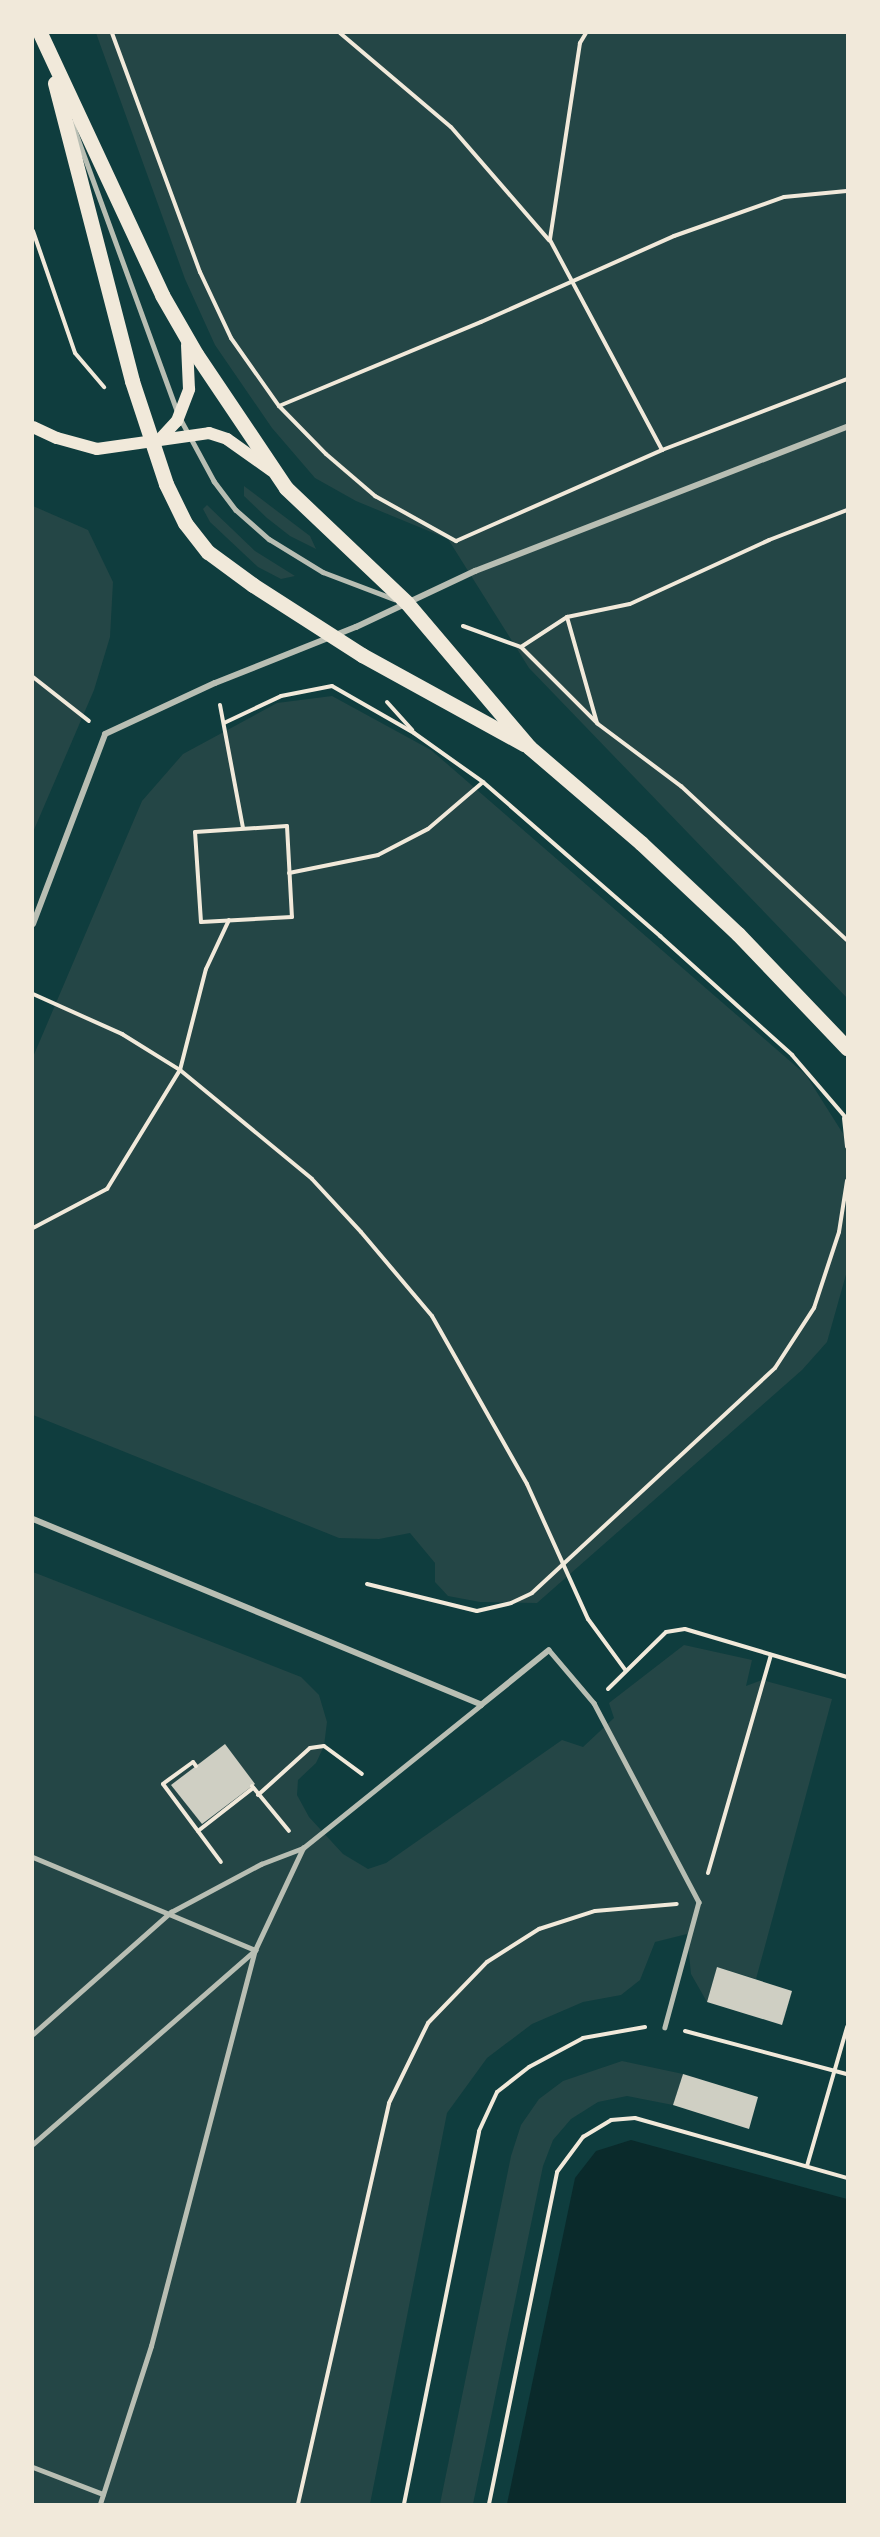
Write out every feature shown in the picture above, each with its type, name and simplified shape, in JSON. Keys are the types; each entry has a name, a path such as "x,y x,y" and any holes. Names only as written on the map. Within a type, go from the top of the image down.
{"main road":[{"path":"42,38 182,330 275,474 296,500 407,603 529,747 641,843 738,934 847,1048"},
{"path":"42,38 151,441 174,504 208,552 333,636 450,706 529,747"},
{"path":"151,441 169,432 180,417 190,379 189,352 182,330"},
{"path":"33,427 57,438 97,449 187,433 209,433 227,439 275,474"}],"street":[{"path":"33,924 105,734 215,682 333,636 475,571 847,427"},
{"path":"33,1519 481,1705 549,1650"}],"lane":[{"path":"42,38 180,417 187,433 225,496 269,540 333,577 407,603"},
{"path":"549,1650 594,1703 657,1815 699,1902 665,2027"},
{"path":"33,2034 171,1912 235,1880 261,1864 303,1848 481,1705"},
{"path":"100,2504 151,2346 255,1950 303,1848"},
{"path":"33,1857 171,1912 255,1950"},
{"path":"33,2144 255,1950"},
{"path":"33,2467 103,2494"}],"path":[{"path":"112,33 200,272 231,338 279,406 375,496 456,541 662,450 847,379"},
{"path":"340,33 451,127 550,240 662,450"},
{"path":"550,240 580,43 586,33"},
{"path":"279,406 674,236 784,197 847,191"},
{"path":"33,231 75,353 105,389"},
{"path":"520,647 567,617 630,604 769,540 847,510"},
{"path":"567,617 598,724"},
{"path":"454,623 520,647 598,724 681,786 847,940"},
{"path":"33,677 105,734"},
{"path":"215,682 243,828"},
{"path":"224,723 281,696 333,686 414,733 483,782 792,1055 846,1118 847,1147"},
{"path":"289,873 378,855 428,829 483,782"},
{"path":"287,826 291,917 201,922 195,832 243,828 287,826"},
{"path":"33,1228 107,1189 180,1070 206,969 229,920"},
{"path":"33,994 122,1034 180,1070 312,1179 432,1316 527,1484 588,1618 626,1671"},
{"path":"367,1584 477,1611 511,1603 531,1593 775,1368 814,1308 839,1232 847,1181"},
{"path":"594,1703 666,1632 686,1629 847,1677"},
{"path":"298,2504 389,2103 428,2023 487,1962 539,1929 595,1911 699,1902 771,1655"},
{"path":"258,1795 310,1748 324,1746 380,1787"},
{"path":"196,1766 193,1762 163,1784 235,1880"},
{"path":"198,1831 253,1787 303,1848"},
{"path":"404,2504 479,2131 497,2092 529,2067 583,2038 629,2028 665,2027 847,2074"},
{"path":"807,2166 847,2027"},
{"path":"489,2504 557,2172 583,2137 611,2120 635,2118 847,2178"}],"shaded area":[{"path":"96,33 847,33 847,998 529,668 448,539 356,501 315,478 272,428 215,345 185,279"},
{"path":"244,486 310,536 316,549 290,536 267,518 244,496"},
{"path":"207,505 255,551 295,576 281,579 258,567 210,522 203,509"},
{"path":"33,506 88,530 113,582 110,637 94,690 33,832"},
{"path":"332,696 431,750 806,1075 847,1140 847,1271 827,1342 802,1370 537,1603 480,1602 448,1596 435,1582 435,1563 410,1533 379,1539 339,1538 33,1415 33,1057 142,801 183,754 277,703"},
{"path":"33,1572 301,1677 319,1695 327,1722 324,1746 316,1763 298,1780 297,1795 309,1817 343,1854 368,1869 386,1863 562,1740 583,1747 614,1718 609,1703 684,1645 752,1660 746,1686 762,1680 832,1699 756,1979 717,1967 707,2002 691,1974 687,1934 655,1942 640,1980 621,1995 583,2002 532,2024 487,2058 447,2113 370,2504 33,2504"},
{"path":"622,2061 683,2074 673,2105 627,2096 598,2102 571,2119 553,2140 543,2166 473,2504 440,2504 511,2156 521,2125 539,2099 563,2081"},
{"path":"631,2140 847,2199 847,2504 507,2504 575,2178 596,2151"}],"building":[{"path":"225,1744 255,1784 202,1824 171,1785"},
{"path":"717,1967 792,1991 782,2025 707,2002"},
{"path":"683,2074 758,2097 749,2129 673,2105"}]}
